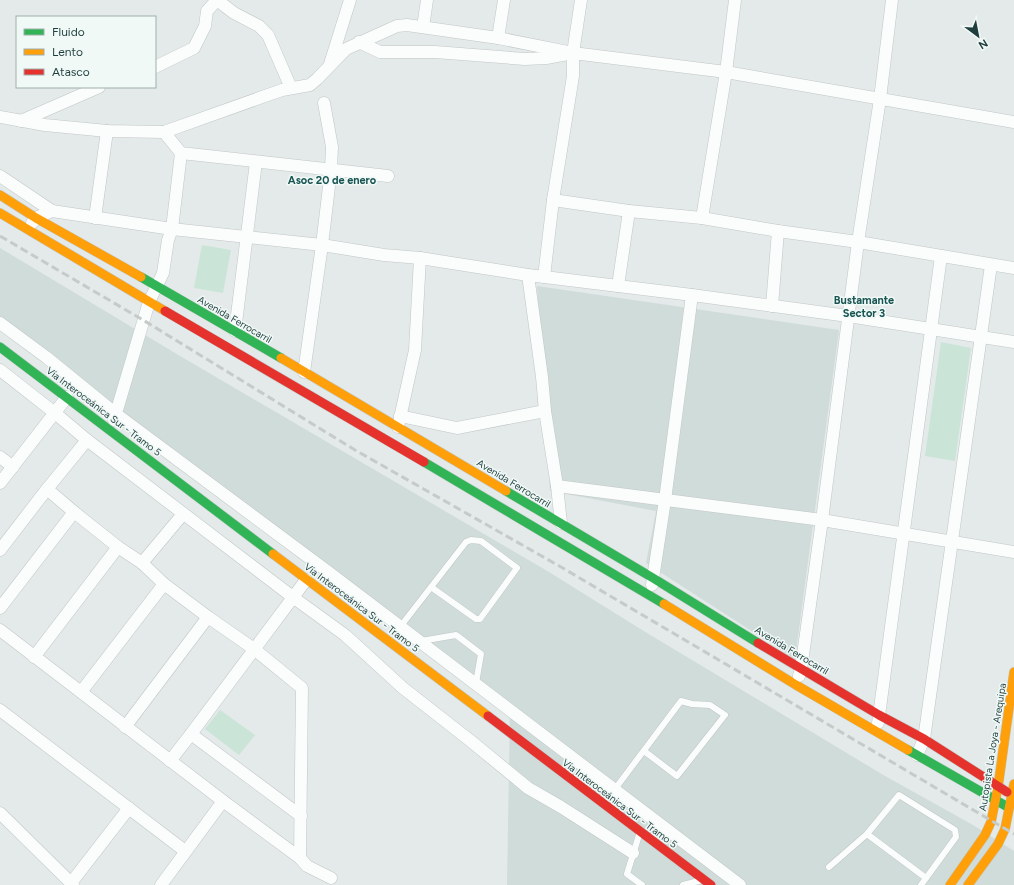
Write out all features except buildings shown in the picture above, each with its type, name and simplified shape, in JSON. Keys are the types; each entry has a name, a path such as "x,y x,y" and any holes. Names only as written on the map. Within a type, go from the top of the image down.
{"main road":[{"name":"Avenida Ferrocarril","path":"0,195 36,218 304,372 399,421 561,523 801,669 879,715 924,739 998,787 1013,795"},
{"path":"0,213 650,596 877,732 1012,810"},
{"name":"Vía Interoceánica Sur - Tramo 5","path":"0,347 707,882"},
{"name":"Autopista La Joya - Arequipa","path":"950,885 985,835 991,822 996,801 1014,672"},
{"path":"968,885 998,844 1005,829 1012,810 1014,784"}],"street":[{"path":"156,67 194,48 205,26 207,11 217,0 234,13 259,26 268,35 291,88"},
{"path":"329,66 350,0"},
{"path":"423,27 427,0"},
{"path":"498,38 504,0"},
{"path":"544,277 553,200 574,76 573,52 581,0"},
{"path":"702,218 726,72 735,0"},
{"path":"796,684 801,669 822,520 848,316 880,99 892,0"},
{"path":"0,117 45,125 107,131 164,132 291,88 310,85 346,49 397,26 407,25 498,38 573,52 726,72 1014,122"},
{"path":"360,42 380,52 435,52 525,58 546,58 573,52"},
{"path":"21,121 97,88"},
{"path":"304,372 331,170 332,146 324,103"},
{"path":"95,218 107,131"},
{"path":"164,132 181,153 388,176"},
{"path":"111,430 149,302 163,273 168,240 172,229 181,153"},
{"path":"235,331 256,162"},
{"path":"0,176 52,211 172,229 322,245 384,255 420,258 528,275 848,316 1014,342"},
{"path":"553,200 629,211 702,218 1014,268"},
{"path":"26,228 36,218 52,211"},
{"path":"618,286 629,211"},
{"path":"772,306 778,231"},
{"path":"877,732 941,256"},
{"path":"420,258 415,350 399,421 457,428 545,411"},
{"path":"917,755 924,739 991,265"},
{"path":"528,275 561,523"},
{"path":"650,596 665,500 692,295"},
{"path":"0,323 46,357 116,414 327,571 740,885"},
{"path":"0,370 87,440 183,514 345,635 403,688 528,788 633,852"},
{"path":"0,483 67,398"},
{"path":"0,550 87,440"},
{"path":"0,457 13,467"},
{"path":"557,486 822,520 1014,552"},
{"path":"47,489 118,547 142,563 164,584 254,649 302,688 300,858"},
{"path":"0,608 74,512"},
{"path":"142,563 183,514"},
{"path":"34,657 118,547"},
{"path":"170,761 294,598 306,580"},
{"path":"81,692 164,584"},
{"path":"125,727 208,617"},
{"path":"0,630 125,727 300,858 306,866 331,878"},
{"path":"0,710 185,851"},
{"path":"191,734 301,816"},
{"path":"161,885 223,801"},
{"path":"0,813 72,884 129,808"}],"lane":[{"path":"400,627 431,587 466,542 471,540 481,541 517,568 480,619 476,620 431,587"},
{"path":"419,642 456,635 481,654 476,684"},
{"path":"615,789 681,701 692,704 710,705 725,715 677,776 644,751"},
{"path":"829,867 868,834 899,795 954,830 956,837 921,885"},
{"path":"640,832 627,874 642,885"},
{"path":"868,834 926,878"},
{"path":"683,885 707,882"}],"shaded area":[{"path":"0,248 175,353 549,572 642,630 885,776 973,825 1014,851 1014,885 507,885 510,711 146,444 50,366 0,330"},
{"path":"537,286 839,330 795,659 646,563 656,511 550,491"}],"green space":[{"path":"202,245 231,250 223,293 194,288"},
{"path":"941,342 971,348 955,461 925,456"},
{"path":"220,710 255,735 239,755 205,729"}],"railway":[{"path":"0,236 143,320 355,450 561,567 1014,834"}],"traffic: fast":[{"path":"141,277 281,358"},
{"path":"0,347 273,554"},
{"path":"424,462 664,604"},
{"path":"506,491 653,578 758,643"},
{"path":"908,750 1006,806"}],"traffic: slow":[{"path":"0,195 36,218 141,277"},
{"path":"0,213 165,311"},
{"path":"281,358 506,491"},
{"path":"273,554 488,716"},
{"path":"664,604 796,685 908,750"},
{"path":"950,885 985,835 991,822 998,787 1014,672"},
{"path":"968,885 998,844 1005,829 1014,784"}],"traffic: jam":[{"path":"165,311 424,462"},
{"path":"758,643 879,715 924,739 1007,792"},
{"path":"488,716 711,885"}],"district":[{"name":"Asoc 20 de enero","path":"332,180"},
{"name":"Bustamante Sector 3","path":"864,306"}]}
